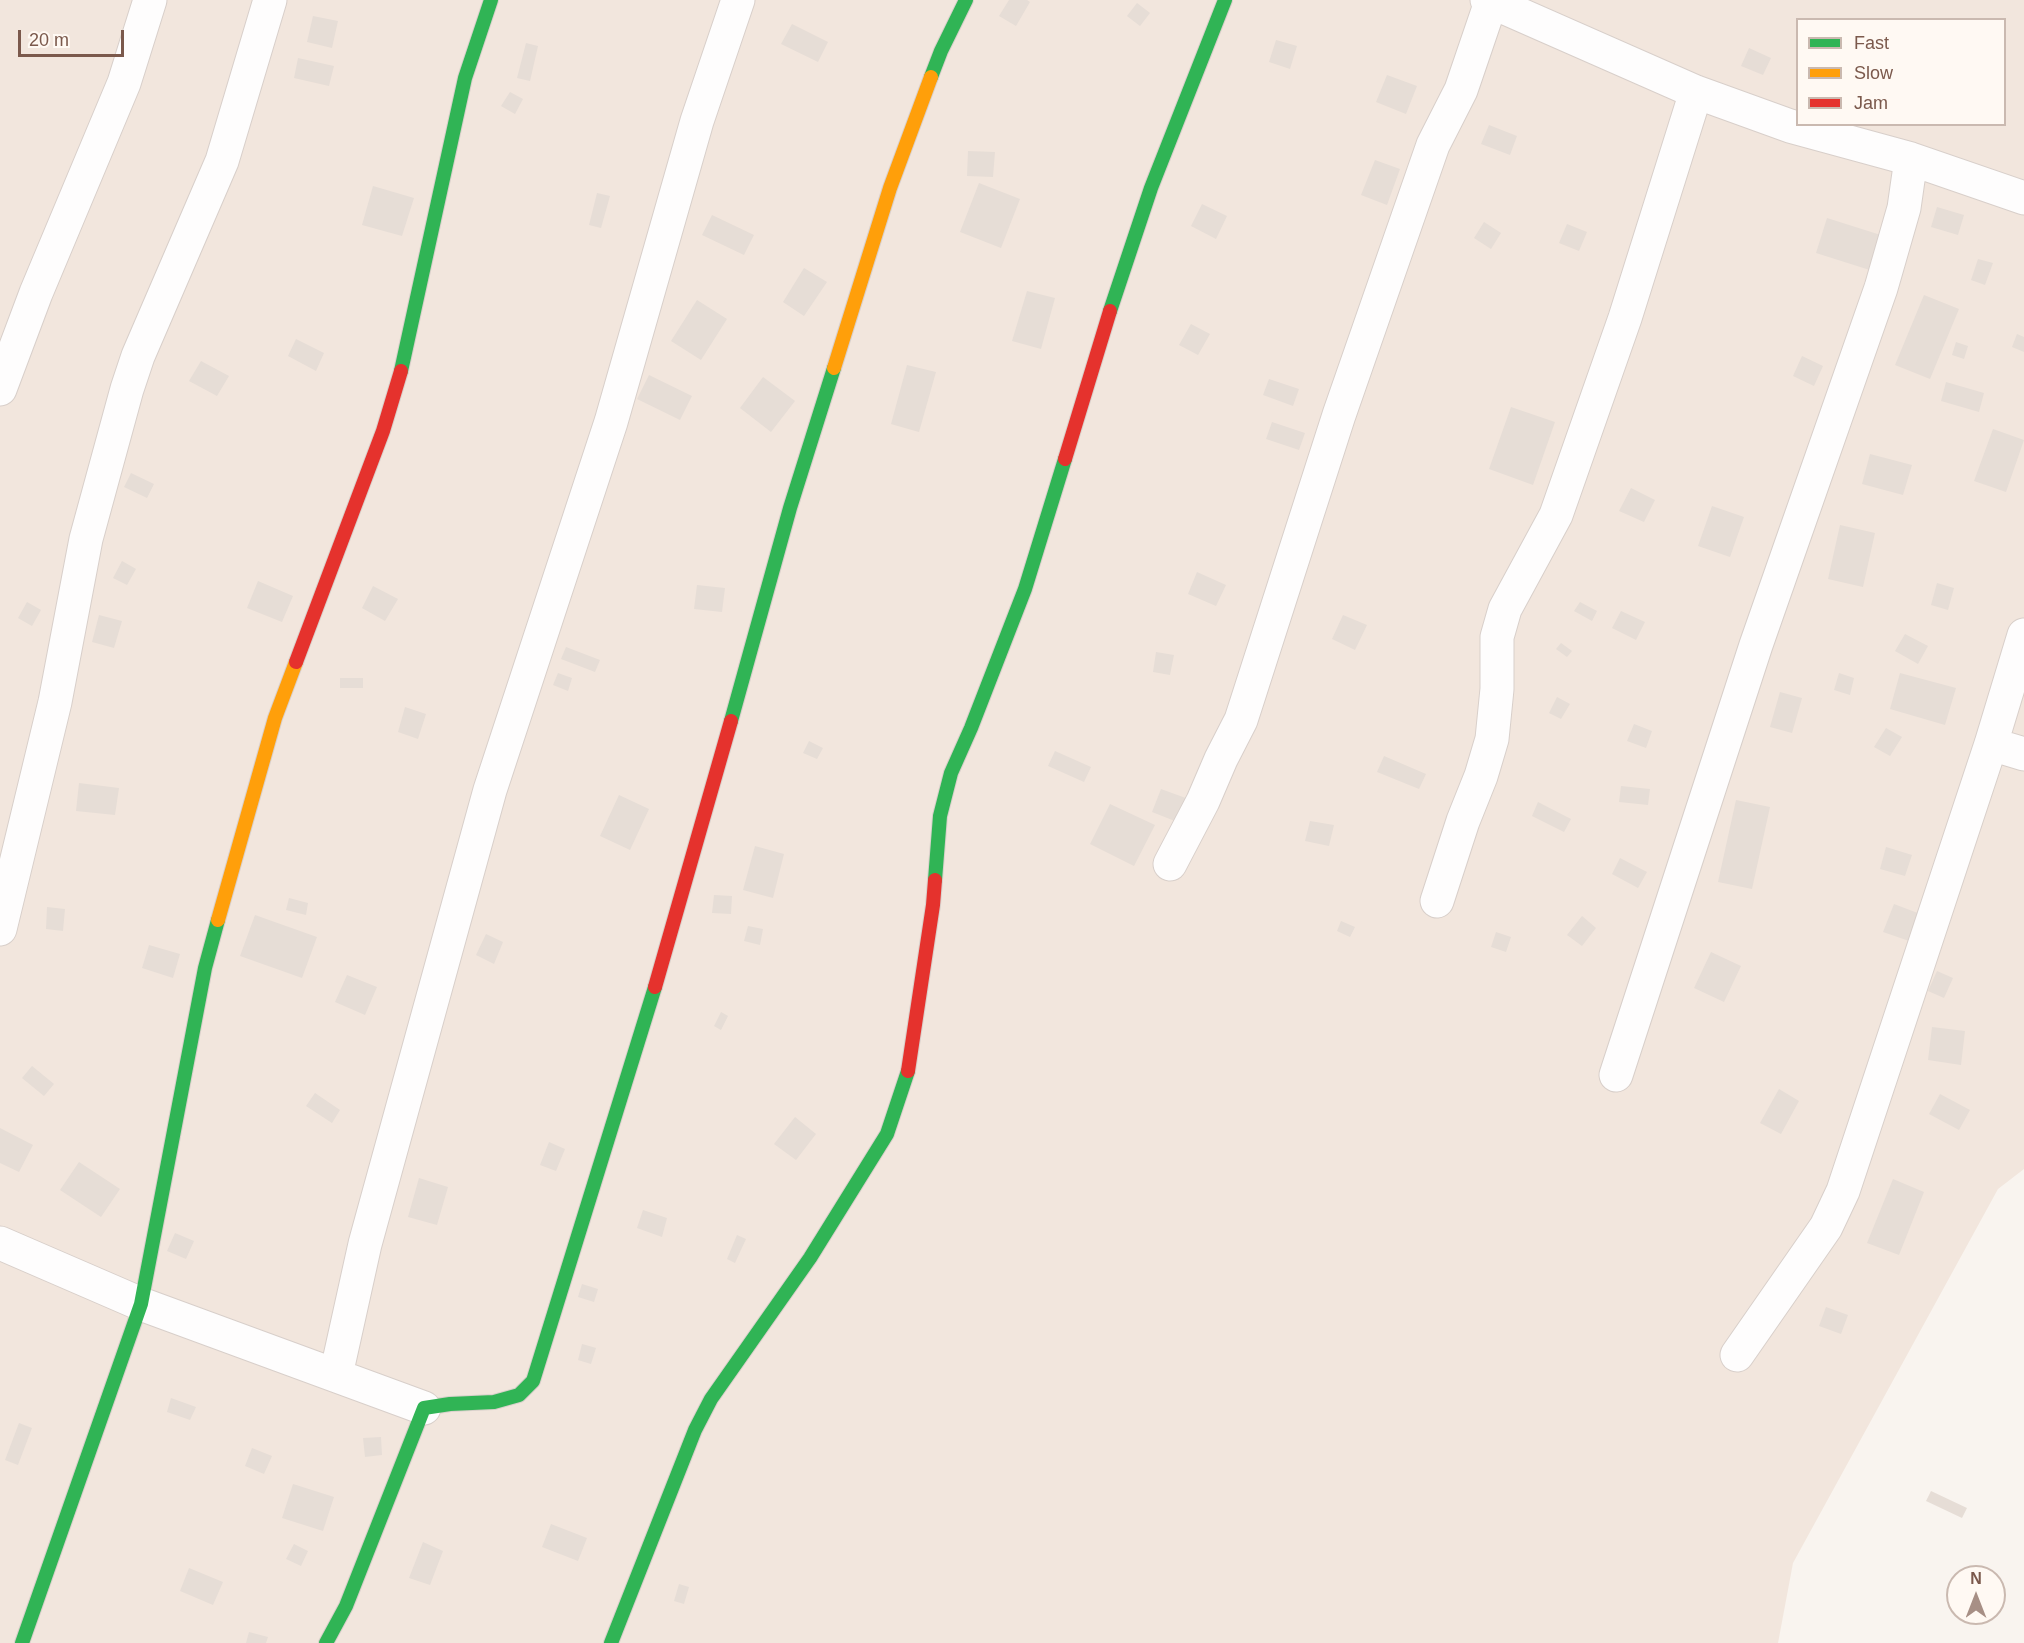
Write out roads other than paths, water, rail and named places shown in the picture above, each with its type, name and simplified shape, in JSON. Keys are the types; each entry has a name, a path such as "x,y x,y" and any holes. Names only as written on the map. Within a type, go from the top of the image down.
{"street":[{"path":"0,389 36,293 124,83 150,0"},
{"path":"0,929 55,702 86,539 127,389 138,356 222,161 270,0"},
{"path":"22,1643 141,1304 205,968 275,718 384,431 405,359 465,78 491,0"},
{"path":"336,1375 365,1244 490,790 611,422 697,121 738,0"},
{"path":"0,1243 141,1304 424,1408 495,1402 519,1395 533,1381 668,945 790,508 878,225 941,51 966,0"},
{"path":"611,1643 684,1458 711,1399 810,1258 887,1134 907,1079 933,905 940,816 951,773 1025,589 1121,274 1150,188 1225,0"},
{"path":"1170,864 1241,720 1256,680 1306,514 1433,145 1461,90 1489,1 1695,92 1790,126 2023,193"},
{"path":"1437,901 1492,739 1497,689 1497,637 1505,609 1556,515 1625,318 1695,92"},
{"path":"1616,1075 1756,645 1881,288 1904,208 1911,159"},
{"path":"1737,1355 1826,1227 1843,1191 1991,744 2024,635"},
{"path":"1991,744 2024,754"},
{"path":"326,1643 346,1606 424,1408"}]}
